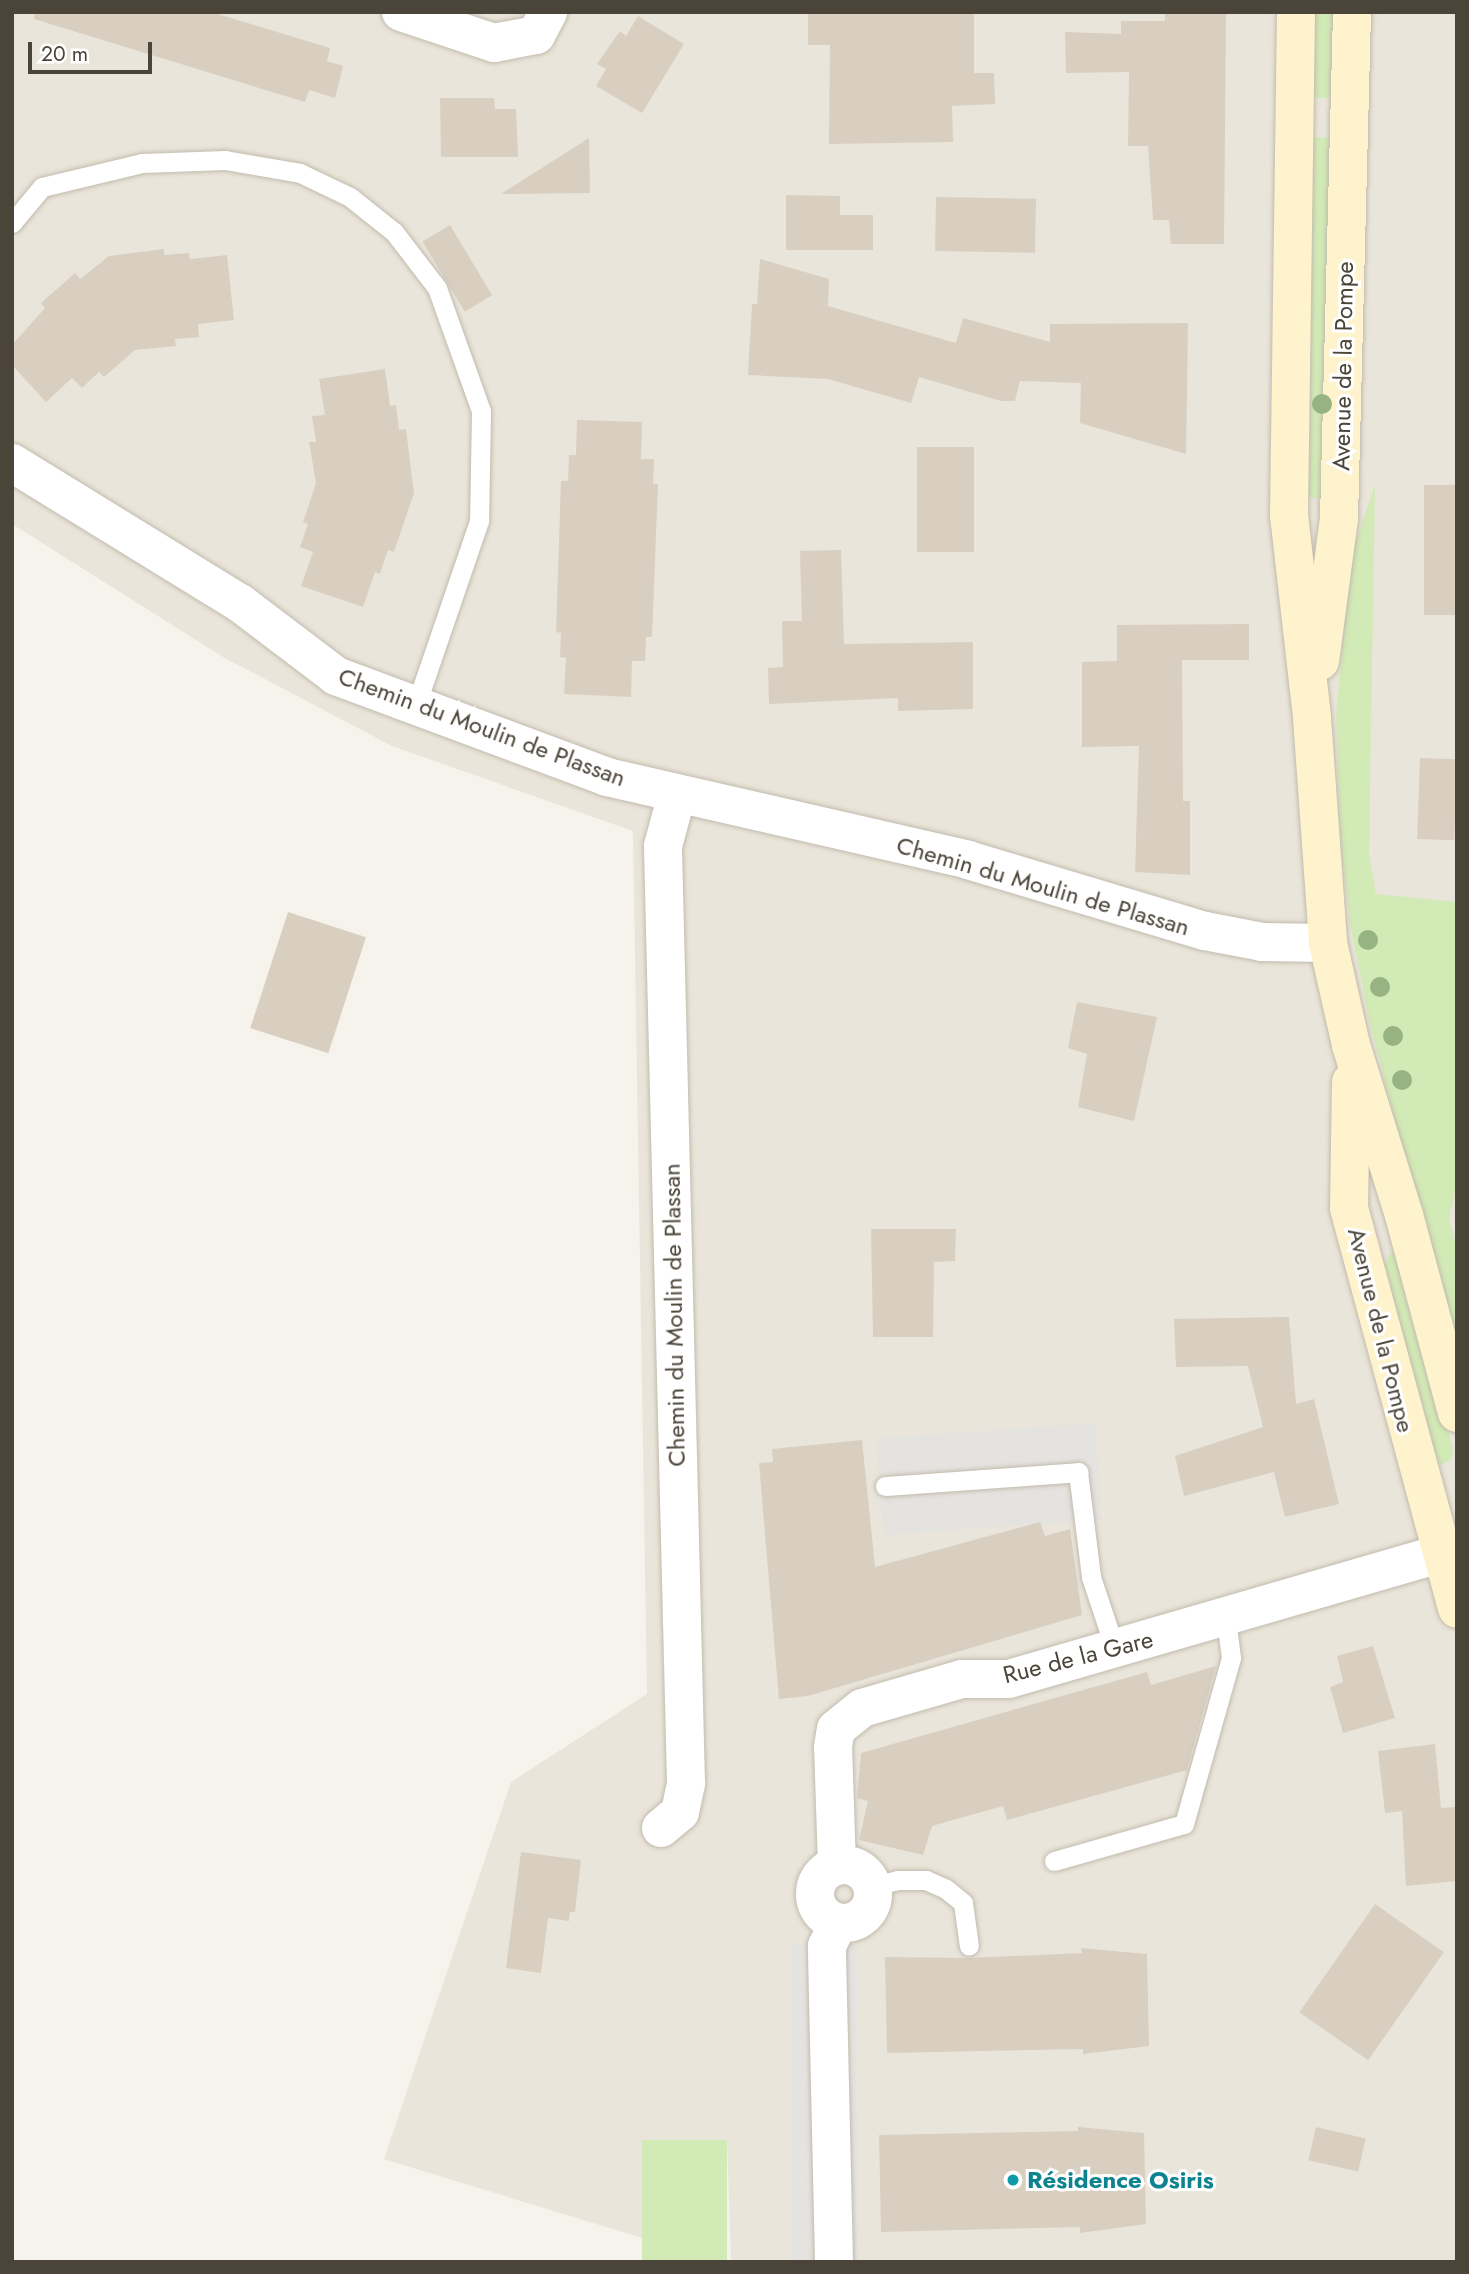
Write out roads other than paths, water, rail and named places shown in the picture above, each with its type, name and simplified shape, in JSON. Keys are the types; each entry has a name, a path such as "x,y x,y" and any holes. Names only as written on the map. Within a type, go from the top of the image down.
{"street":[{"path":"401,12 494,43 536,36 548,12"},
{"name":"Avenue de la Pompe","path":"1296,12 1289,515 1312,718 1328,943 1351,1045 1404,1215 1457,1413"},
{"name":"Avenue de la Pompe","path":"1312,718 1339,519 1352,12"},
{"name":"Chemin du Moulin de Plassan","path":"12,463 240,603 336,676 607,777 968,860 1205,932 1262,942 1328,943"},
{"name":"Chemin du Moulin de Plassan","path":"661,1828 681,1812 686,1783 663,846 677,794"},
{"name":"Avenue de la Pompe","path":"1351,1045 1349,1208 1448,1552 1457,1609"},
{"name":"Rue de la Gare","path":"837,1866 832,1747 836,1729 845,1718 862,1708 962,1679 1009,1679 1448,1552"},
{"path":"837,1866 860,1870 872,1886 871,1906 865,1915 838,1923 822,1914 815,1897 818,1879 837,1866"},
{"path":"834,2262 827,1947 838,1923"}],"lane":[{"path":"12,223 41,187 142,163 225,159 300,173 350,197 394,232 437,288 481,411 479,521 416,705"},
{"path":"885,1486 1078,1472 1091,1577 1115,1649"},
{"path":"1054,1861 1184,1824 1231,1658 1226,1618"},
{"path":"872,1886 897,1880 926,1880 946,1889 963,1903 969,1946"}],"place":[{"name":"Résidence Osiris","path":"1013,2180"}]}
